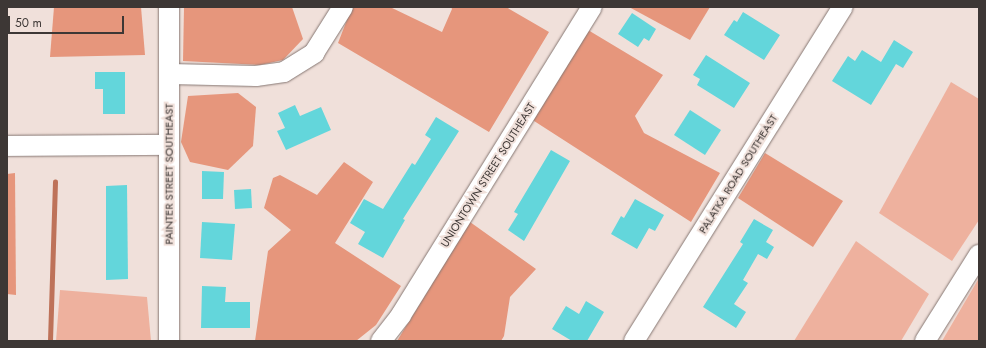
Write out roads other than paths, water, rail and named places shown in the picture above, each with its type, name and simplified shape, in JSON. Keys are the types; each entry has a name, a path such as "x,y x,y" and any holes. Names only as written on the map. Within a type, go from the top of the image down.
{"street":[{"name":"PAINTER STREET SOUTHEAST","path":"169,7 169,341"},
{"path":"170,74 256,76 284,72 314,53 342,7"},
{"name":"UNIONTOWN STREET SOUTHEAST","path":"381,341 401,315 592,7"},
{"name":"PALATKA ROAD SOUTHEAST","path":"634,341 842,7"},
{"path":"7,146 169,146"},
{"path":"925,341 979,255"}],"waterway":[{"path":"50,341 55,182"}]}
